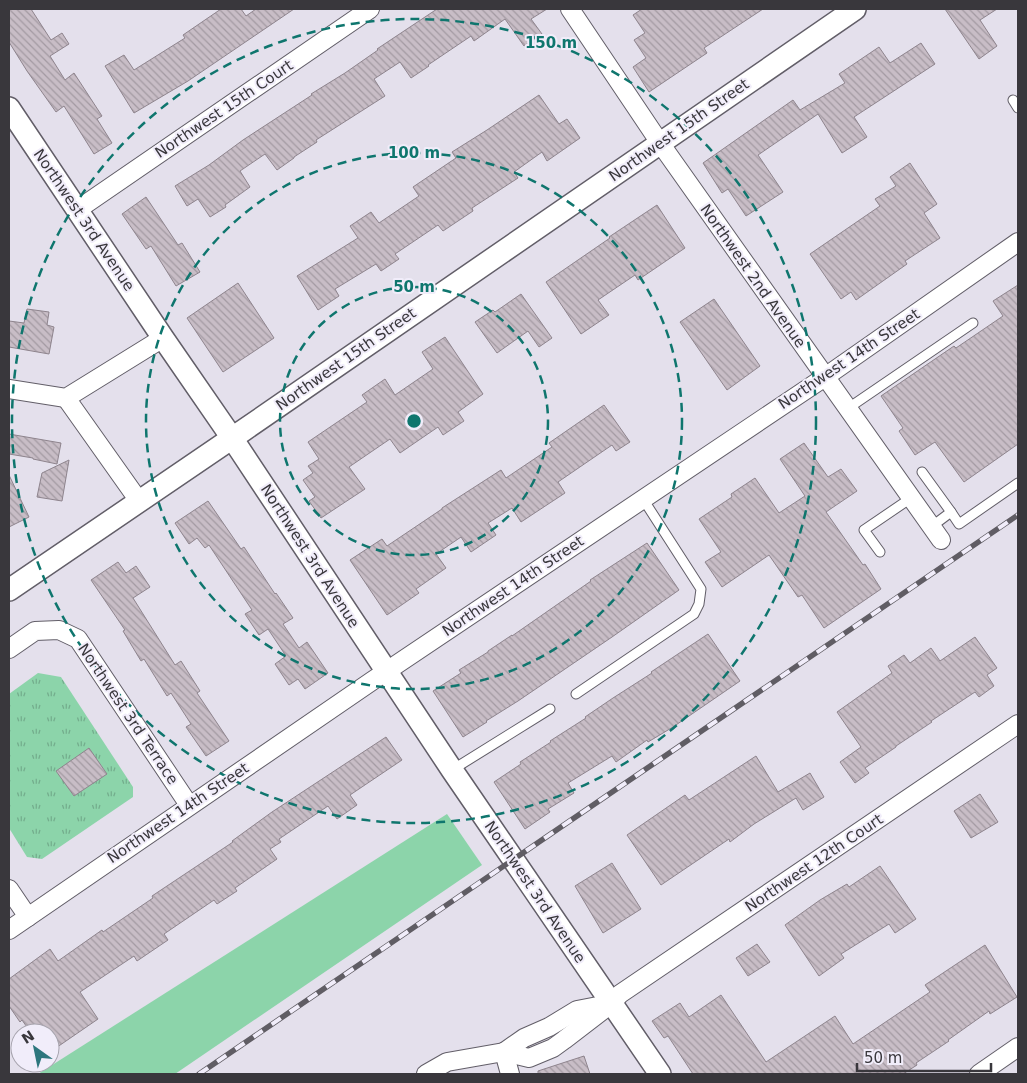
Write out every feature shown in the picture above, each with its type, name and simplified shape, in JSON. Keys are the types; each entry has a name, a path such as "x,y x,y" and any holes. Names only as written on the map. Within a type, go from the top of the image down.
{"street":[{"name":"Northwest 15th Court","path":"77,210 370,9"},
{"name":"Northwest 2nd Avenue","path":"570,9 660,143 936,534"},
{"name":"Northwest 15th Street","path":"9,590 855,9"},
{"name":"Northwest 3rd Avenue","path":"9,108 232,438 452,770 660,1074"},
{"name":"Northwest 14th Street","path":"9,930 386,672 825,377 1018,242"},
{"path":"9,389 66,398 163,338"},
{"path":"66,398 139,501"},
{"name":"Northwest 3rd Terrace","path":"9,649 35,631 59,630 78,639 190,805"},
{"name":"Northwest 12th Court","path":"611,1004 620,994 1018,724"},
{"path":"9,888 28,916"},
{"path":"426,1074 447,1062 504,1052 529,1058 553,1048 611,1004"},
{"path":"979,1074 1018,1047"},
{"path":"504,1052 510,1074"}],"lane":[{"path":"847,409 973,323"},
{"path":"922,472 959,524 1018,483"},
{"path":"880,552 864,530 911,498"},
{"path":"576,694 694,614 699,604 701,589 643,499"},
{"path":"936,534 951,512"},
{"path":"452,770 550,709"}],"green space":[{"path":"38,673 61,677 133,787 133,797 42,859 27,857 9,828 9,694"},
{"path":"447,814 482,865 175,1074 38,1074 60,1073 60,1060"}],"building":[{"path":"9,9 31,9 51,40 62,33 69,44 50,56 65,80 74,73 102,116 97,119 112,143 94,154 64,106 56,112 9,42"},
{"path":"221,9 241,9 246,16 256,9 294,9 188,81 134,113 105,66 124,55 134,70 185,38 183,35"},
{"path":"437,9 547,9 531,19 542,34 524,46 505,19 474,41 471,36 411,78 400,62 374,79 385,96 316,140 317,142 277,170 265,154 240,171 250,187 225,205 226,207 210,217 198,199 187,206 175,186 209,165"},
{"path":"642,9 763,9 704,48 707,53 649,92 633,67 646,58 634,40 645,33 633,15"},
{"path":"945,9 997,9 980,20 997,46 979,59"},
{"path":"921,43 935,64 854,117 867,137 842,153 818,114 758,155 783,192 746,216 728,189 722,193 703,163 793,100 800,110 845,83 839,74 879,47 890,63"},
{"path":"539,95 559,124 567,119 580,138 547,161 542,152 514,172 518,178 472,208 473,211 443,231 438,225 395,254 399,259 381,271 376,264 335,289 339,296 318,310 297,276 358,238 350,226 371,212 379,223 419,196 413,187 456,158 452,152"},
{"path":"910,163 937,204 924,213 940,238 905,261 907,264 856,300 851,292 841,299 810,254 880,206 875,199 896,186 890,177"},
{"path":"146,197 178,245 182,243 200,272 176,286 151,246 146,249 122,214"},
{"path":"657,205 685,248 638,280 635,275 598,300 609,315 581,334 546,282"},
{"path":"238,283 274,338 223,372 187,318"},
{"path":"1018,285 1018,444 964,482 935,442 915,455 899,431 903,428 881,396 954,346 956,348 1003,316 993,301"},
{"path":"521,294 552,338 539,347 528,331 497,353 475,322 493,310 495,312"},
{"path":"714,299 760,366 727,390 680,322"},
{"path":"27,309 49,312 47,325 54,327 49,354 9,347 9,321 24,323"},
{"path":"445,337 483,394 458,412 464,421 443,435 438,427 400,453 390,439 349,467 365,489 321,518 309,501 315,497 303,480 313,473 308,466 319,459 308,442 367,402 362,395 385,379 395,395 433,369 422,352"},
{"path":"604,405 630,442 616,451 612,445 558,482 565,493 521,522 512,508 488,523 496,535 471,552 461,537 436,554 446,568 416,589 419,593 387,615 350,560 382,539 387,546 501,470 506,478 552,447 549,443"},
{"path":"9,434 61,443 57,464 9,454"},
{"path":"804,443 828,477 841,469 857,491 826,512 863,565 865,564 881,589 824,628 802,595 798,597 769,555 722,587 705,562 721,552 699,519 732,497 731,494 755,478 779,513 805,496 780,459"},
{"path":"69,460 62,501 37,497 42,473"},
{"path":"9,475 29,517 9,527"},
{"path":"208,501 241,549 244,547 293,618 283,624 299,648 307,642 328,673 305,689 298,679 289,685 275,664 286,656 268,629 259,635 245,614 252,610 209,545 205,548 197,538 189,544 175,523"},
{"path":"647,543 679,590 463,737 433,691 461,673 459,670"},
{"path":"118,562 126,573 136,566 150,587 133,598 175,665 181,661 200,691 197,693 229,741 206,756 186,727 191,724 171,693 167,696 144,659 141,661 123,631 125,630 91,580"},
{"path":"708,634 740,681 673,727 648,742 647,740 616,762 612,756 568,783 574,793 548,809 550,812 525,829 494,782 550,741"},
{"path":"975,637 997,668 987,675 994,686 979,697 975,692 931,721 865,768 869,773 855,783 840,762 861,747 837,712 892,673 888,666 904,655 910,663 931,648 940,661"},
{"path":"386,737 402,760 350,795 357,805 337,819 328,806 279,839 281,842 270,849 277,859 235,888 237,891 217,904 214,900 164,934 168,940 137,961 134,956 80,992 98,1019 60,1045 60,1023 24,1023 22,1020 20,1022 9,1006 9,979 50,949 58,961 102,930 103,932 153,898 152,896 233,842 272,812"},
{"path":"89,748 107,774 74,796 56,771"},
{"path":"756,756 778,792 810,773 824,797 803,810 796,798 754,824 730,842 729,839 661,885 627,835 685,795 689,800"},
{"path":"980,794 998,822 971,838 954,811"},
{"path":"612,863 641,909 603,933 575,886"},
{"path":"880,866 916,919 895,933 889,924 841,954 844,958 819,976 785,925 820,900 847,884 849,887"},
{"path":"757,944 770,962 748,976 736,958"},
{"path":"985,945 1017,997 990,1014 989,1011 903,1074 693,1074 668,1036 664,1038 652,1021 680,1003 689,1017 721,995 766,1062 835,1016 853,1044 930,992 925,985"},
{"path":"584,1056 590,1074 538,1074 538,1071"}],"railway":[{"path":"199,1074 1018,515"}]}
